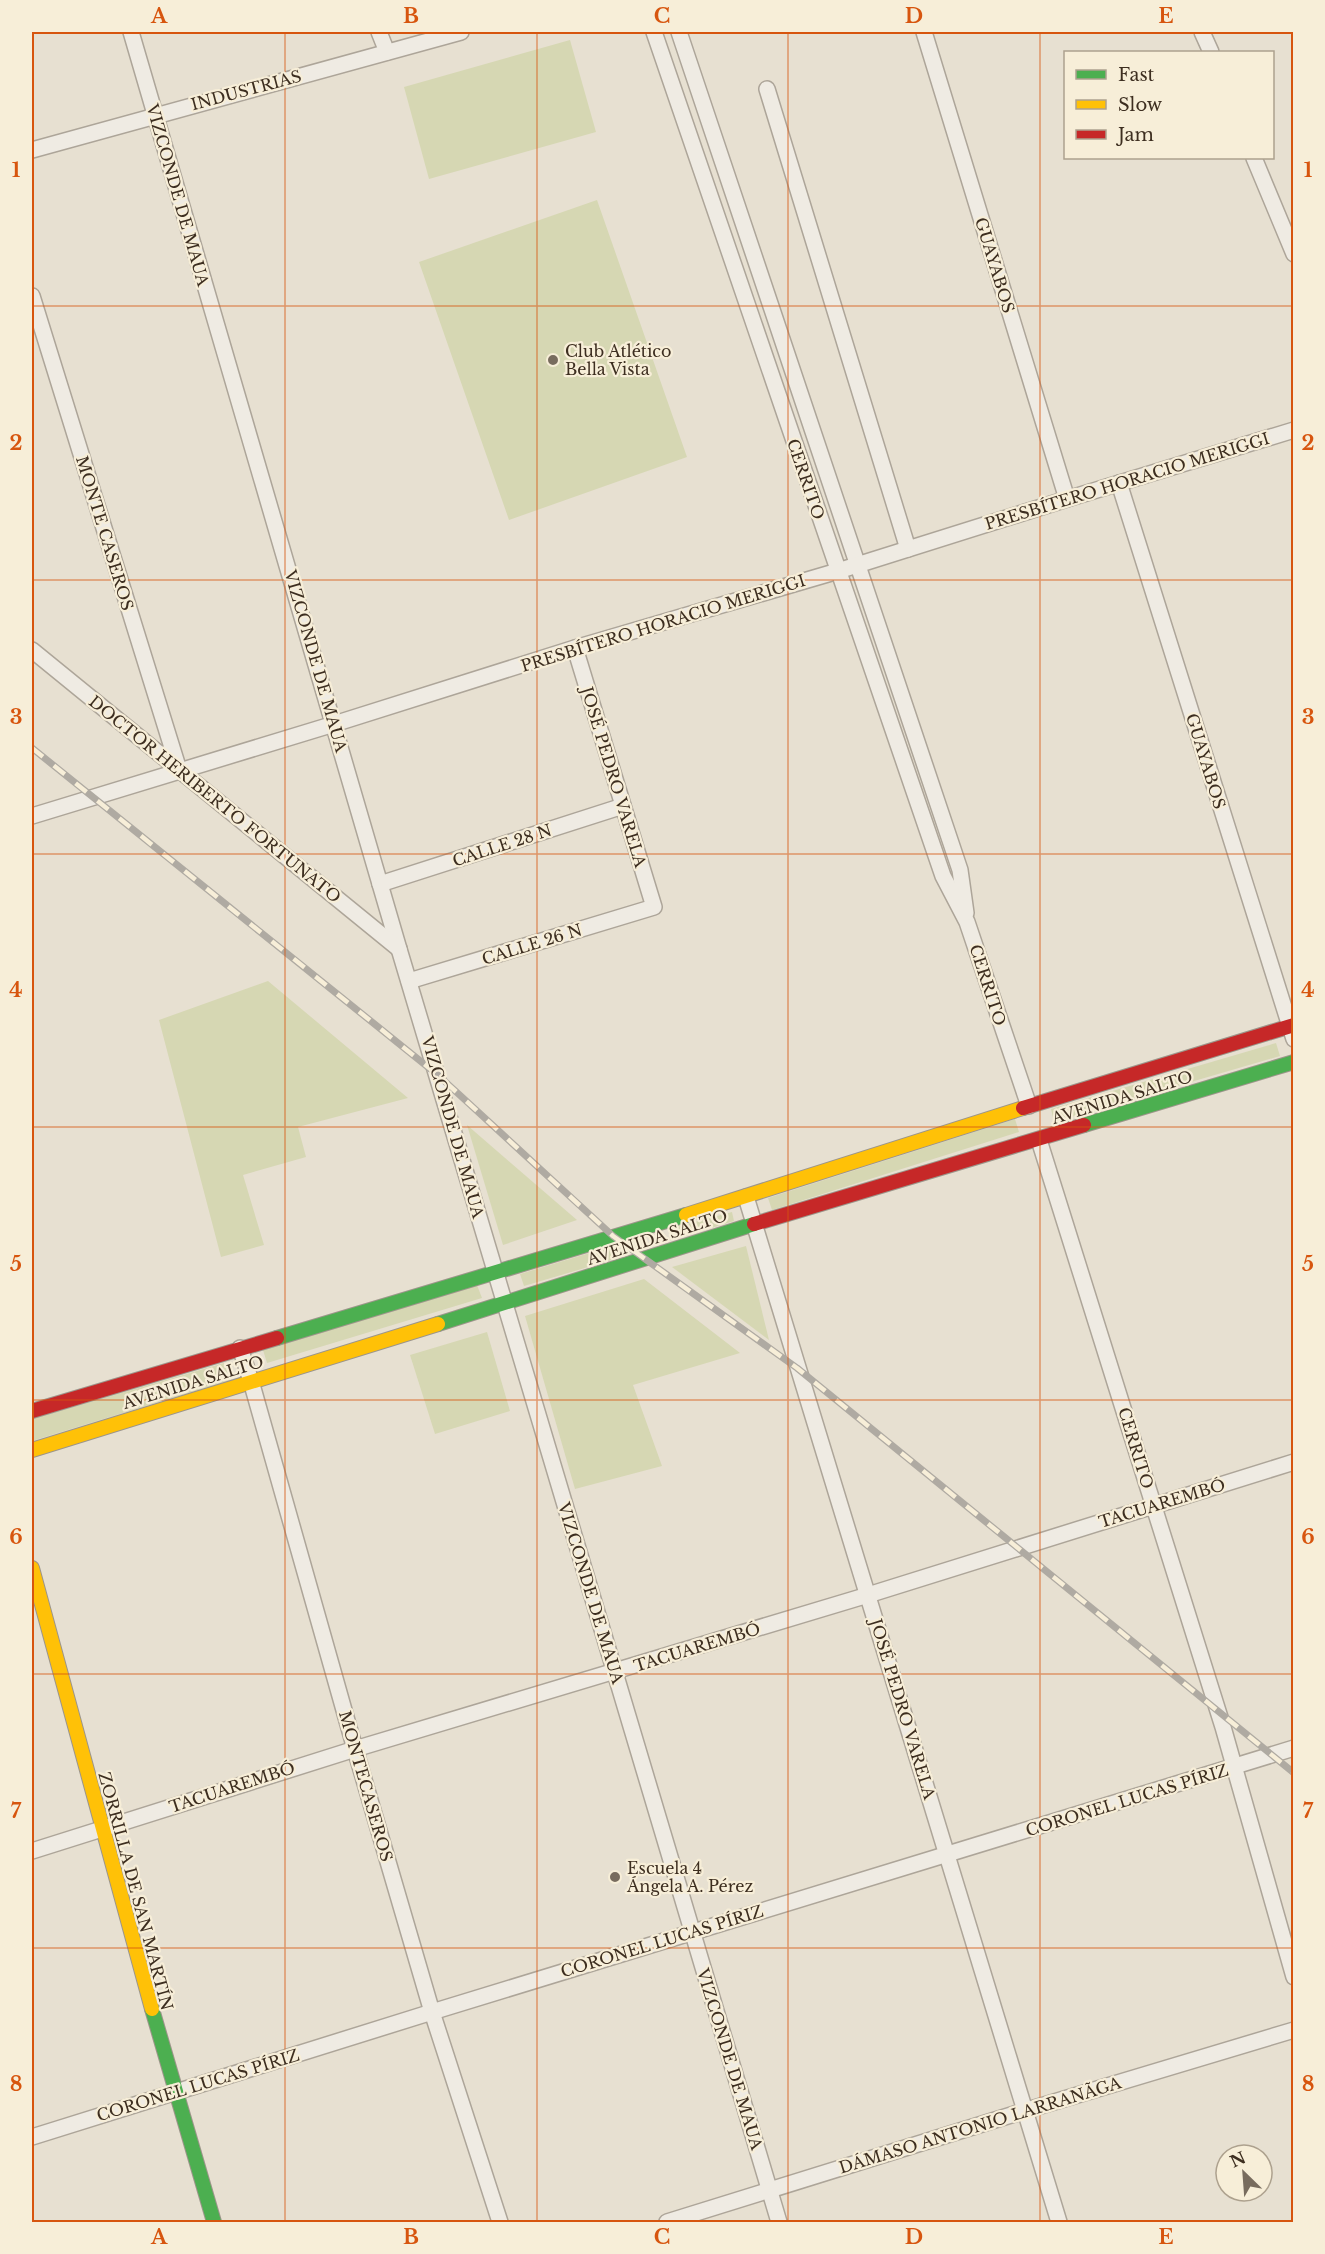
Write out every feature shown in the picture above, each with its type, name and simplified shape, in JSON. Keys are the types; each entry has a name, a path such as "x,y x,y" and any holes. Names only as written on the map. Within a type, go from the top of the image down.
{"street":[{"name":"VIZCONDE DE MAUA","path":"130,32 399,949 779,2223"},
{"path":"379,32 387,52"},
{"name":"INDUSTRIAS","path":"32,150 461,32"},
{"name":"CERRITO","path":"654,32 943,876 967,922 1034,1123 1235,1768 1293,1977"},
{"name":"CERRITO","path":"680,32 960,870 967,922"},
{"name":"GUAYABOS","path":"924,32 1067,499"},
{"path":"1202,32 1211,51"},
{"path":"767,89 908,549"},
{"path":"1254,159 1293,254"},
{"name":"MONTE CASEROS","path":"32,296 179,770"},
{"name":"PRESBÍTERO HORACIO MERIGGI","path":"32,816 575,648 838,572 1293,430"},
{"name":"GUAYABOS","path":"1119,483 1292,1030"},
{"name":"JOSÉ PEDRO VARELA","path":"575,648 654,907"},
{"name":"DOCTOR HERIBERTO FORTUNATO","path":"32,650 399,949"},
{"name":"CALLE 28 N","path":"381,884 623,806"},
{"name":"CALLE 26 N","path":"409,981 654,907"},
{"name":"AVENIDA SALTO","path":"32,1450 505,1304 754,1224 1292,1030"},
{"name":"AVENIDA SALTO","path":"32,1411 746,1197 1034,1123 1293,1062"},
{"name":"JOSÉ PEDRO VARELA","path":"746,1197 1059,2223"},
{"name":"MONTECASEROS","path":"240,1348 432,2012 500,2223"},
{"name":"TACUAREMBÓ","path":"32,1851 355,1749 614,1672 1293,1462"},
{"name":"ZORRILLA DE SAN MARTÍN","path":"32,1568 101,1829 214,2223"},
{"name":"CORONEL LUCAS PÍRIZ","path":"32,2137 947,1853 1235,1768 1293,1748"},
{"name":"DÁMASO ANTONIO LARRANÃGA","path":"667,2223 1024,2110 1293,2030"}],"green space":[{"path":"570,40 596,132 429,179 404,87"},
{"name":"Club Atlético Bella Vista","path":"597,200 687,457 509,520 419,262"},
{"path":"268,981 408,1098 298,1127 306,1157 243,1175 264,1245 221,1257 159,1020"},
{"path":"1276,1043 1280,1056 1054,1122 1051,1109"},
{"path":"1015,1119 1019,1132 772,1210 768,1198"},
{"path":"467,1125 577,1220 503,1245"},
{"path":"732,1212 734,1221 683,1237 669,1229"},
{"path":"746,1246 769,1340 672,1267"},
{"path":"609,1247 622,1257 524,1286 520,1274"},
{"path":"644,1279 740,1353 633,1385 662,1466 575,1489 525,1316"},
{"path":"477,1285 482,1298 267,1363 263,1350"},
{"path":"487,1332 510,1411 435,1434 410,1355"},
{"path":"224,1363 230,1380 32,1441 32,1419"}],"railway":[{"path":"32,748 439,1076 613,1236 797,1368 1294,1773"}],"traffic: fast":[{"path":"1084,1125 1294,1062"},
{"path":"277,1338 686,1215"},
{"path":"438,1324 754,1224"},
{"path":"152,2009 214,2222"}],"traffic: slow":[{"path":"686,1215 1023,1108"},
{"path":"32,1450 438,1324"},
{"path":"32,1568 152,2009"}],"traffic: jam":[{"path":"1023,1108 1294,1025"},
{"path":"754,1224 1084,1125"},
{"path":"32,1411 277,1338"}],"place":[{"name":"Club Atlético Bella Vista","path":"553,360"},
{"name":"Escuela 4 Ángela A. Pérez","path":"615,1877"}]}
